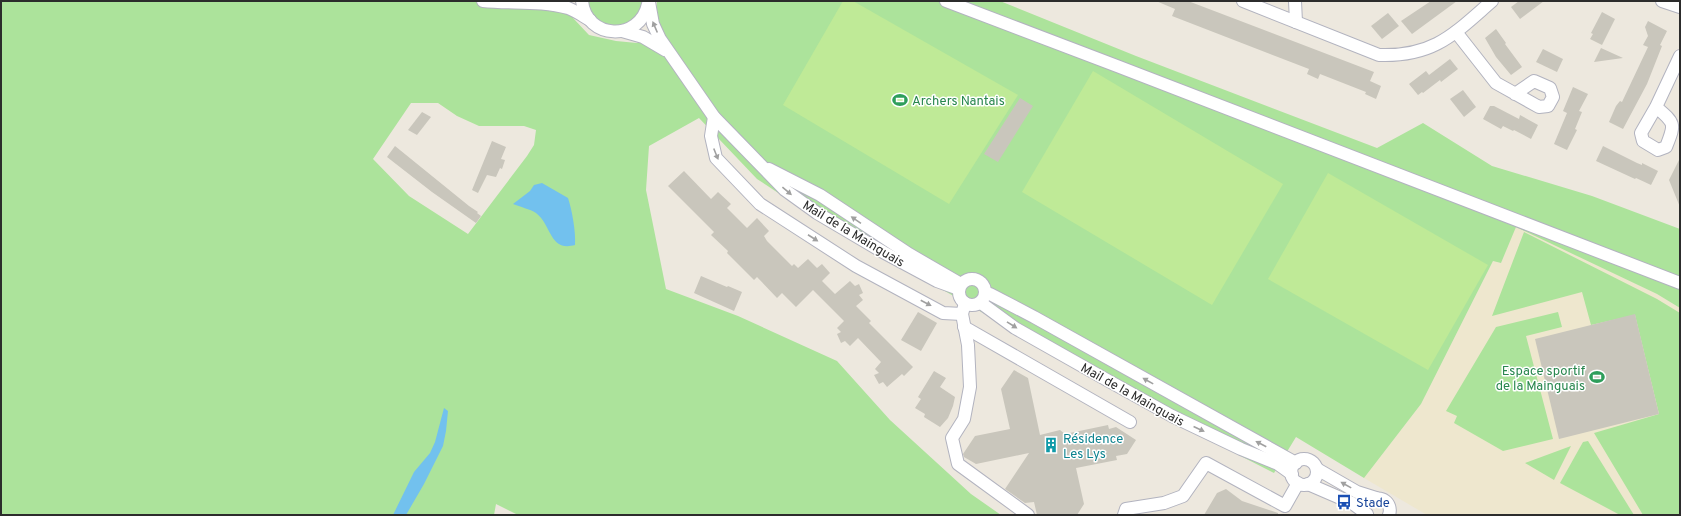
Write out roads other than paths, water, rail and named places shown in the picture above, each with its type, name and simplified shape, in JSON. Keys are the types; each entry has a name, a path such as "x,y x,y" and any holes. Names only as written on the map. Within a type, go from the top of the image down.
{"street":[{"name":"Mail de la Mainguais","path":"483,1 504,3 540,1 568,8 590,20 604,30 621,31 643,37 667,51"},
{"path":"582,1 584,10 590,20"},
{"path":"946,1 1680,283"},
{"path":"1243,1 1379,55 1397,56 1420,52 1440,43 1456,32 1492,1"},
{"path":"1295,1 1296,22"},
{"path":"1662,1 1680,7"},
{"name":"Mail de la Mainguais","path":"649,2 653,24 667,51 680,66 714,117 785,190 817,213 936,281 960,287"},
{"path":"621,31 632,28 640,21 649,2"},
{"path":"1456,32 1496,83 1515,94"},
{"path":"1656,107 1680,56"},
{"path":"714,117 711,136 716,158 760,204 856,266 943,313 964,309 973,306 983,298 984,285 977,279 968,279 960,287 960,297 964,309 964,327 968,345 970,387 964,419 952,438 958,464 1028,515"},
{"name":"Mail de la Mainguais","path":"760,163 820,195 960,287"},
{"name":"Mail de la Mainguais","path":"1296,463 1034,317 990,294 983,298 1015,328 1114,384 1172,416 1241,449 1278,464 1299,480 1352,503 1367,514"},
{"path":"964,327 1130,422"},
{"path":"1303,459 1309,460 1314,464 1316,469 1315,478 1299,480 1293,467 1296,463 1303,459"},
{"path":"1124,515 1126,509 1164,503 1183,496 1206,463 1285,506 1299,480"},
{"path":"1316,469 1357,492 1382,499 1387,502 1390,509 1390,515"},
{"path":"1367,514 1367,506 1369,502 1376,498"}],"water":[{"path":"542,183 568,198 575,234 575,245 560,245 555,241 541,218 536,213 513,204 530,191 534,185"},
{"path":"444,408 448,411 443,446 424,484 406,515 393,515 414,472 430,453 435,442"}],"place":[{"name":"Archers Nantais","path":"900,100"},
{"name":"Espace sportif de la Mainguais","path":"1597,377"},
{"name":"Résidence Les Lys","path":"1051,445"},
{"name":"Stade","path":"1344,502"}]}
